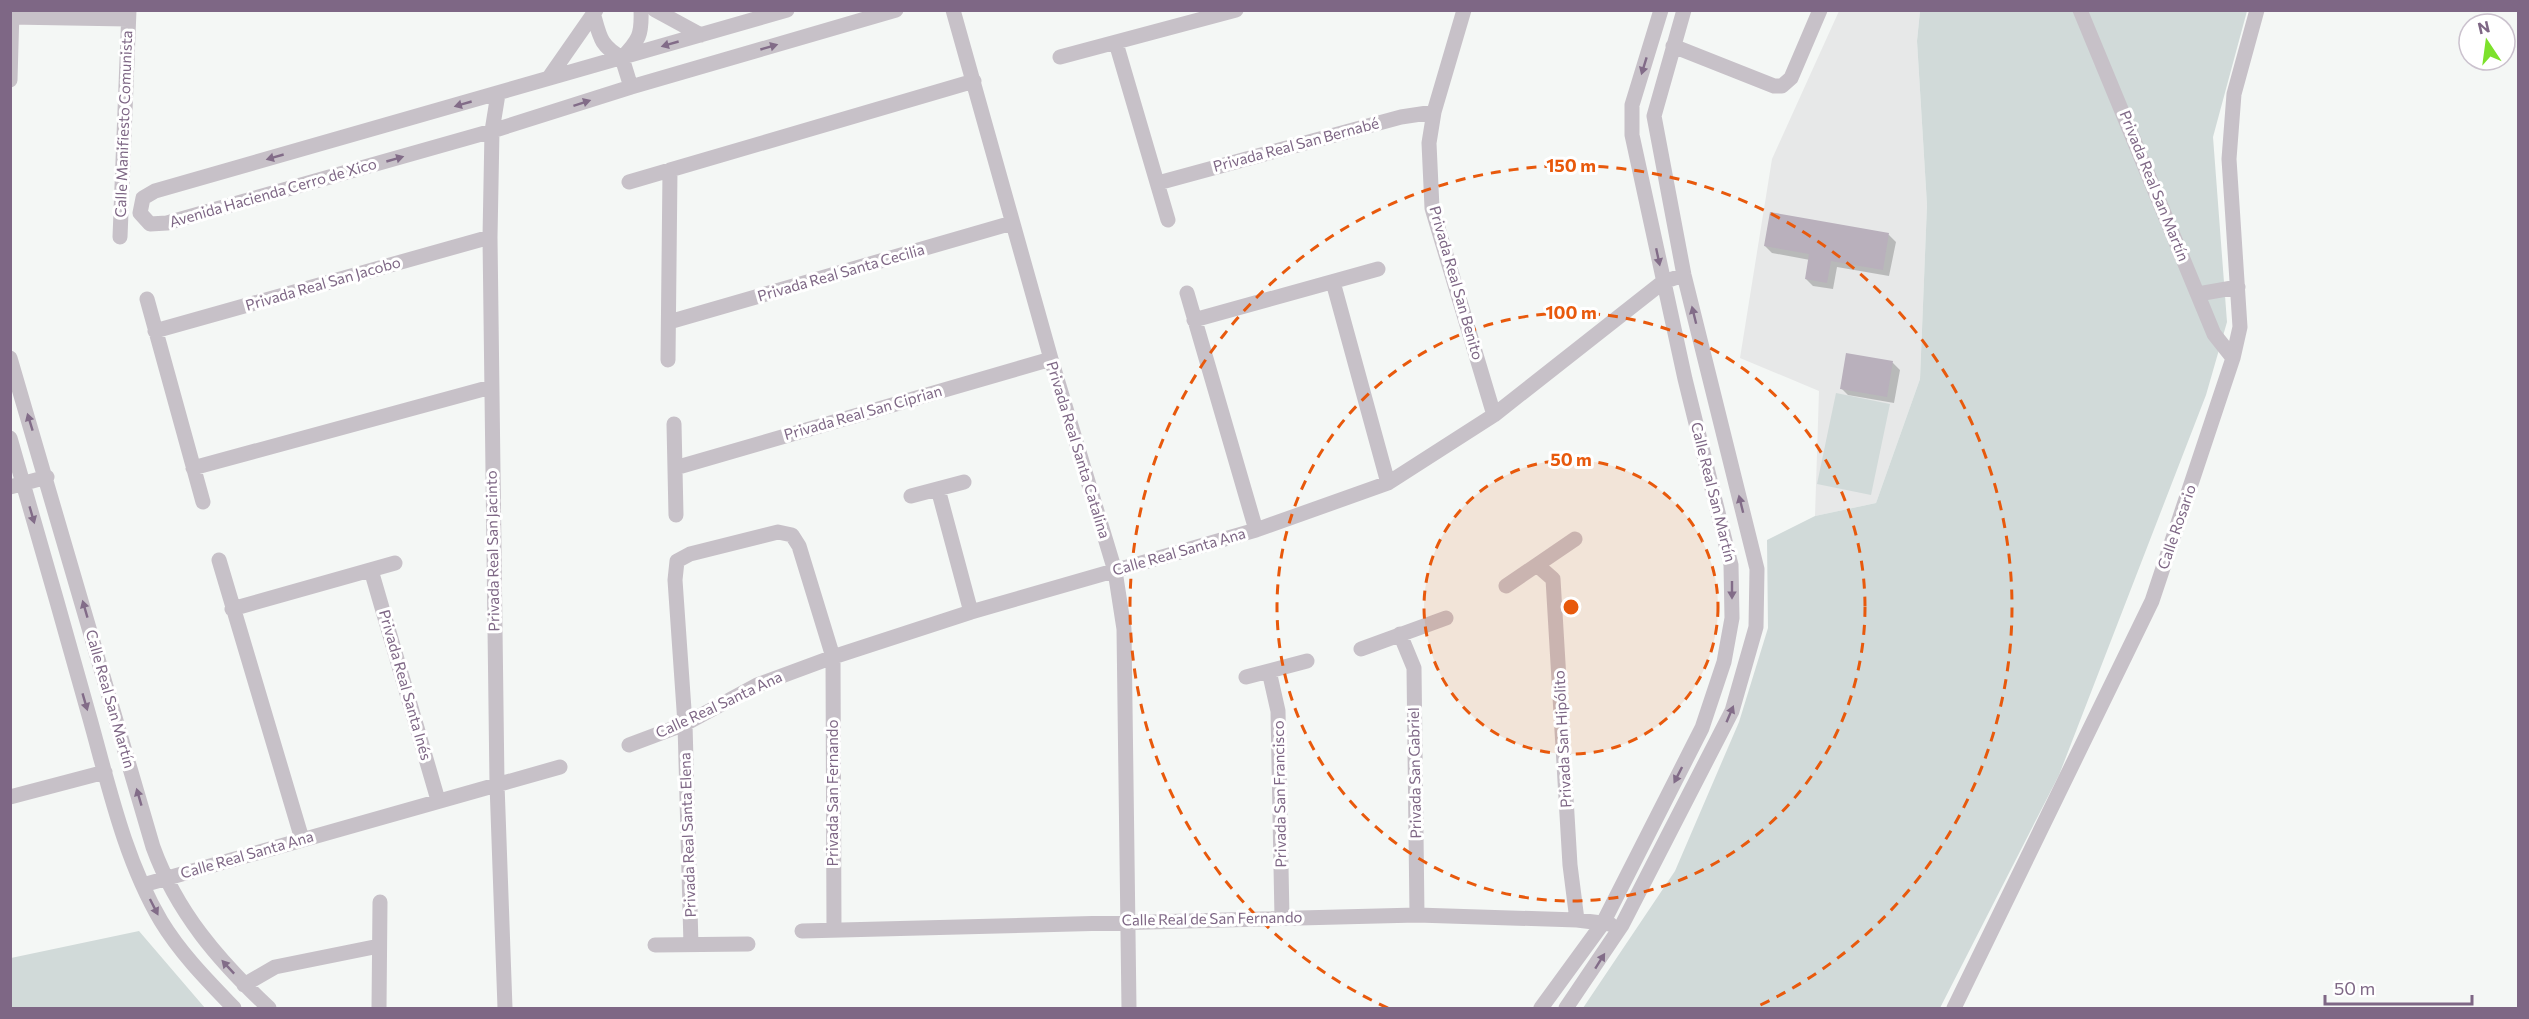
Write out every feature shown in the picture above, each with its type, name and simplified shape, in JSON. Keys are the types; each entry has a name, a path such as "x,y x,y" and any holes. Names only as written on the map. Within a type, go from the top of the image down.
{"street":[{"path":"622,58 636,44 642,31 641,10"},
{"path":"655,10 702,35"},
{"name":"Avenida Hacienda Cerro de Xico","path":"787,10 622,58 550,76 498,94 155,191 142,198 140,213 150,224 167,223 492,132 631,87 896,10"},
{"name":"Privada Real Santa Catalina","path":"953,10 1012,224 1115,572 1124,629 1129,1008"},
{"path":"1060,57 1236,10"},
{"name":"Privada Real San Benito","path":"1464,10 1434,112 1429,143 1432,208 1494,415"},
{"name":"Calle Real San Martín","path":"1541,1008 1603,923 1702,728 1724,662 1732,618 1731,565 1663,282 1632,135 1632,105 1661,10"},
{"name":"Calle Real San Martín","path":"1566,1008 1622,925 1732,711 1756,627 1757,568 1684,275 1654,116 1684,10"},
{"path":"1673,46 1774,86 1782,86 1791,78 1820,10"},
{"name":"Privada Real San Martín","path":"2080,10 2214,334 2233,358"},
{"name":"Calle Rosario","path":"1954,1008 2152,601 2233,358 2240,327 2229,159 2234,94 2257,10"},
{"path":"595,13 600,39 607,50 622,58 631,87"},
{"path":"550,76 595,13"},
{"path":"10,80 11,15 128,15"},
{"name":"Calle Manifiesto Comunista","path":"120,237 128,15"},
{"path":"1116,43 1168,220"},
{"path":"629,182 974,81"},
{"name":"Privada Real San Jacinto","path":"498,94 492,132 491,387 497,784 505,1008"},
{"name":"Privada Real San Bernabé","path":"1158,183 1401,117 1434,112"},
{"path":"669,170 669,360"},
{"name":"Privada Real Santa Cecilia","path":"669,322 1012,224"},
{"name":"Privada Real San Jacobo","path":"155,332 490,237"},
{"path":"1194,320 1378,269"},
{"name":"Calle Real Santa Ana","path":"629,745 685,724 757,685 833,657 971,612 1256,530 1388,483 1494,415 1663,282 1684,275"},
{"path":"1333,282 1388,483"},
{"path":"2198,294 2238,287"},
{"path":"1187,293 1256,530"},
{"path":"147,299 203,502"},
{"name":"Calle Real San Martín","path":"10,358 47,477 153,847 165,879 214,952 269,1008"},
{"name":"Privada Real San Ciprian","path":"675,468 1051,358"},
{"path":"193,468 491,387"},
{"path":"674,424 676,515"},
{"name":"Calle Real San Martín","path":"10,438 17,486 126,842 143,885 162,922 195,968 234,1008"},
{"path":"17,486 47,477"},
{"path":"911,496 964,482"},
{"path":"938,489 971,612"},
{"name":"Privada San Fernando","path":"685,724 675,580 677,561 690,554 778,532 792,535 799,546 833,657 834,930"},
{"path":"1506,586 1575,539"},
{"path":"219,560 302,839"},
{"path":"232,609 395,563"},
{"name":"Privada San Hipólito","path":"1537,565 1553,579 1570,865 1577,920"},
{"name":"Privada Real Santa Inés","path":"371,570 438,800"},
{"path":"1361,649 1446,618"},
{"name":"Privada San Gabriel","path":"1400,634 1414,668 1418,915"},
{"path":"1246,676 1307,661"},
{"name":"Privada San Francisco","path":"1269,671 1278,711 1282,918"},
{"name":"Privada Real Santa Elena","path":"685,724 691,945"},
{"name":"Calle Real Santa Ana","path":"143,885 560,767"},
{"path":"10,797 105,772"},
{"path":"379,1008 380,902"},
{"name":"Calle Real de San Fernando","path":"802,931 1418,915 1577,920 1622,925"},
{"path":"655,945 748,944"},
{"path":"244,985 275,967 380,946"}],"shaded area":[{"path":"1839,11 1920,11 1917,41 1927,205 1920,379 1876,503 1815,516 1819,391 1740,358 1772,159"},
{"path":"1920,11 2247,11 2213,137 2227,322 2206,395 2059,775 1940,1008 1583,1008 1675,871 1739,722 1768,628 1767,540 1815,516 1876,503 1920,379 1927,205 1917,41"},
{"path":"1836,393 1890,404 1871,495 1817,484"},
{"path":"139,931 205,1008 11,1008 11,958"}],"building":[{"path":"1770,212 1889,233 1883,270 1831,261 1827,283 1805,279 1809,254 1764,246"},
{"path":"1846,353 1893,361 1887,397 1840,389"}]}
